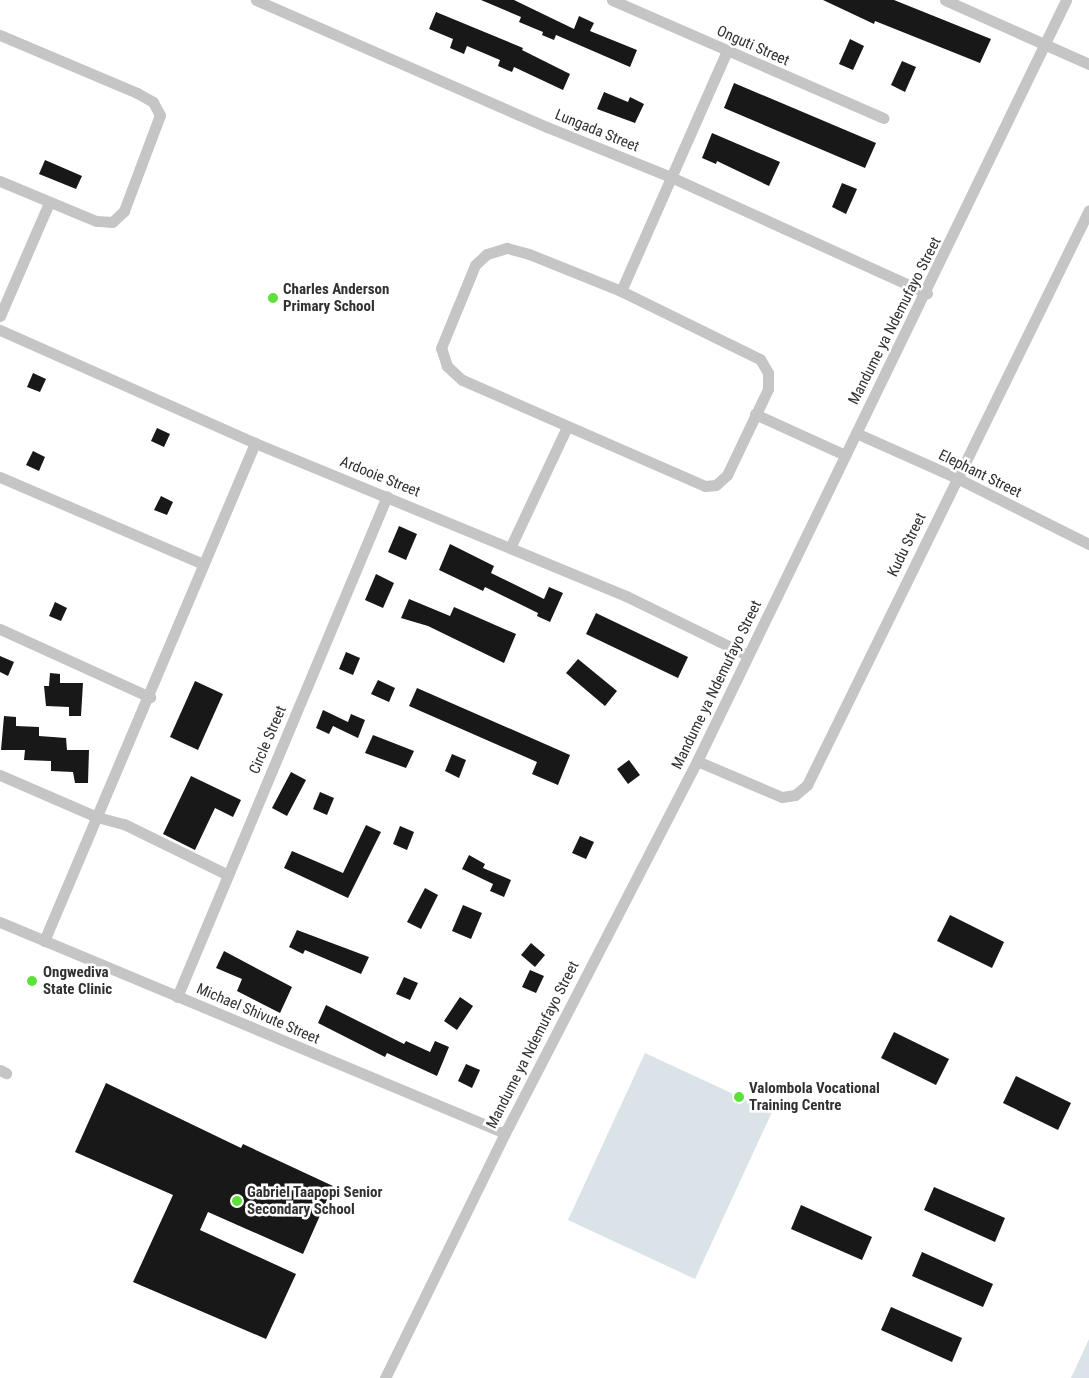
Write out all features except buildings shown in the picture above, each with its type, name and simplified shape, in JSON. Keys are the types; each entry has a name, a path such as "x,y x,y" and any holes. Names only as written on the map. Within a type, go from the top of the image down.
{"street":[{"name":"Lungada Street","path":"256,0 547,127 673,178 927,293"},
{"name":"Onguti Street","path":"612,0 883,118"},
{"path":"945,0 1089,64"},
{"name":"Mandume ya Ndemufayo Street","path":"385,1378 505,1133 698,761 747,655 845,454 927,293 1046,46 1066,0"},
{"path":"0,35 137,93 153,102 160,115 124,211 112,222 96,221 0,181"},
{"path":"621,291 673,178 727,51"},
{"path":"0,316 49,203"},
{"name":"Kudu Street","path":"698,761 782,797 801,791 1089,210"},
{"path":"507,248 529,254 621,291 760,359 768,372 768,389 727,475 716,484 705,486 567,427 462,380 447,366 441,348 475,265 487,254 507,248"},
{"name":"Ardooie Street","path":"0,330 256,443 626,596 747,655"},
{"path":"756,414 845,454"},
{"path":"510,548 567,427"},
{"name":"Elephant Street","path":"856,434 957,478 1089,544"},
{"path":"44,941 150,698 203,564 256,443"},
{"path":"0,477 203,564"},
{"name":"Circle Street","path":"177,997 387,496"},
{"path":"0,628 150,698"},
{"path":"0,775 97,817 124,824 228,875"},
{"name":"Michael Shivute Street","path":"0,922 505,1133"}],"shaded area":[{"path":"645,1053 772,1112 695,1279 568,1220"},
{"path":"1089,1339 1089,1378 1071,1378"}],"place":[{"name":"Charles Anderson Primary School","path":"273,298"},
{"name":"Ongwediva State Clinic","path":"32,981"},
{"name":"Valombola Vocational Training Centre","path":"739,1097"},
{"name":"Gabriel Taapopi Senior Secondary School","path":"237,1201"}]}
